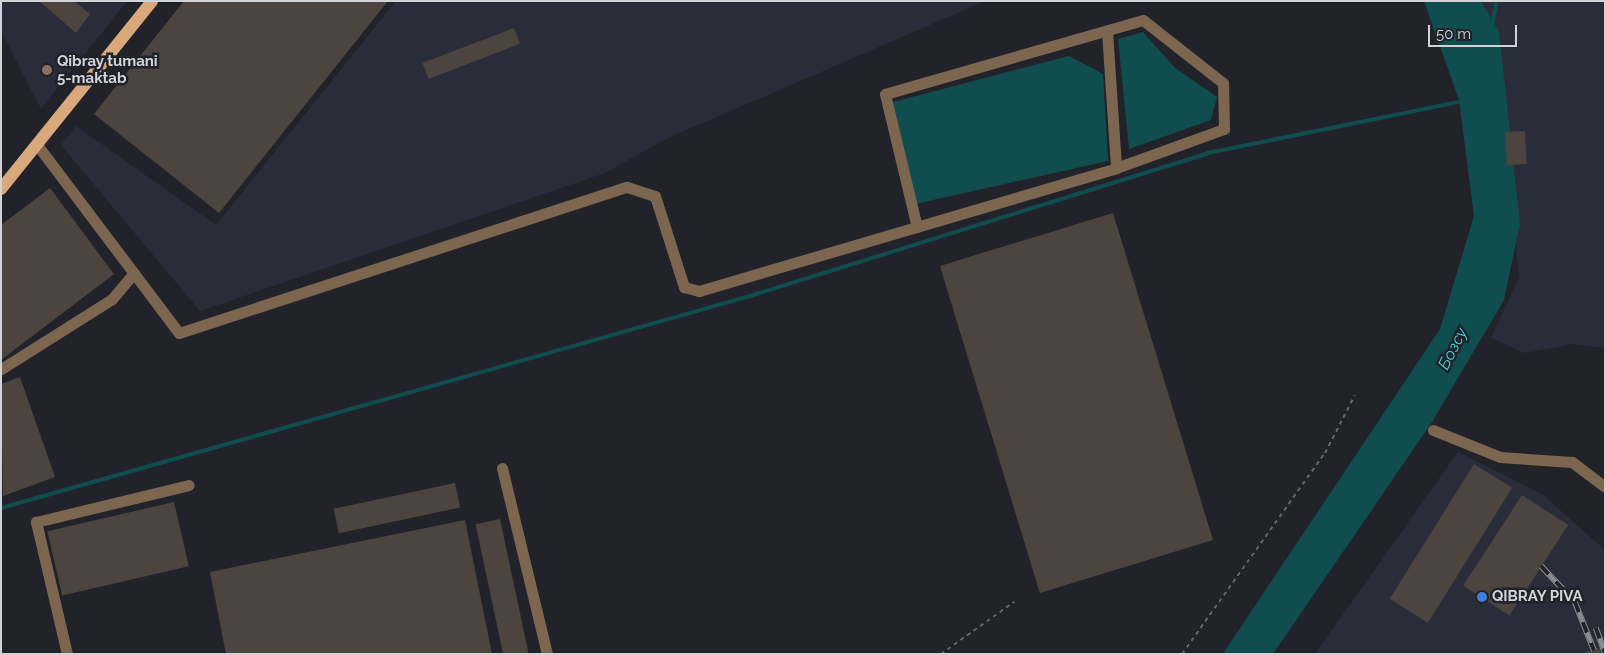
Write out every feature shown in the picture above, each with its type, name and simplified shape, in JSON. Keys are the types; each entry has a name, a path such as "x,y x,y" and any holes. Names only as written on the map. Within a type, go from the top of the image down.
{"main road":[{"path":"1,189 38,146 152,1"}],"lane":[{"path":"38,146 180,333 627,187 655,196 684,286 699,291 917,227 1116,168 1224,129 1223,83 1143,20 885,94 917,227"},
{"path":"1107,31 1116,168"},
{"path":"1,369 112,299 134,273"},
{"path":"1433,430 1500,457 1572,462 1605,487"},
{"path":"502,468 547,654"},
{"path":"68,654 36,522 189,485"}],"path":[{"path":"1182,654 1325,453 1355,396"},
{"path":"941,654 1014,602"}],"shaded area":[{"name":"Qibray tumani 5-maktab","path":"1,1 127,1 41,109 1,31"},
{"path":"396,1 985,1 668,138 605,173 200,311 61,145 76,126 216,225"},
{"path":"1467,1 1605,1 1605,348 1573,344 1525,353 1491,338 1519,277 1503,105"},
{"path":"1458,452 1542,494 1605,550 1605,654 1315,654"}],"water":[{"name":"Бозсу","path":"1424,1 1481,1 1499,32 1520,223 1504,300 1432,422 1273,654 1223,654 1440,329 1474,216 1459,100"},
{"path":"1143,32 1174,67 1217,97 1211,120 1129,149 1118,39"},
{"path":"1069,56 1103,74 1108,161 915,204 893,102"}],"building":[{"path":"39,1 74,1 90,14 76,33"},
{"path":"184,1 388,1 219,213 94,114"},
{"path":"514,28 520,44 429,79 423,63"},
{"path":"1525,131 1527,164 1507,165 1505,132"},
{"path":"50,188 114,274 1,360 1,225"},
{"path":"1113,213 1213,540 1040,593 940,266"},
{"path":"20,377 55,477 3,496 1,384"},
{"path":"1474,464 1512,488 1428,623 1390,599"},
{"path":"455,483 460,507 339,533 334,509"},
{"path":"1522,495 1568,525 1509,616 1463,586"},
{"path":"174,502 189,566 62,596 47,531"},
{"path":"500,519 529,654 503,654 476,524"},
{"path":"465,520 492,654 226,654 210,572"},
{"path":"1599,648 1601,654 1584,654 1584,653"}],"waterway":[{"path":"1492,26 1497,1"},
{"path":"1,508 750,296 1208,153 1463,101"}],"railway":[{"path":"1541,566 1575,602 1594,650"},
{"path":"1596,628 1605,653"}],"place":[{"name":"Qibray tumani 5-maktab","path":"47,70"},
{"name":"QIBRAY PIVA","path":"1482,597"}]}
